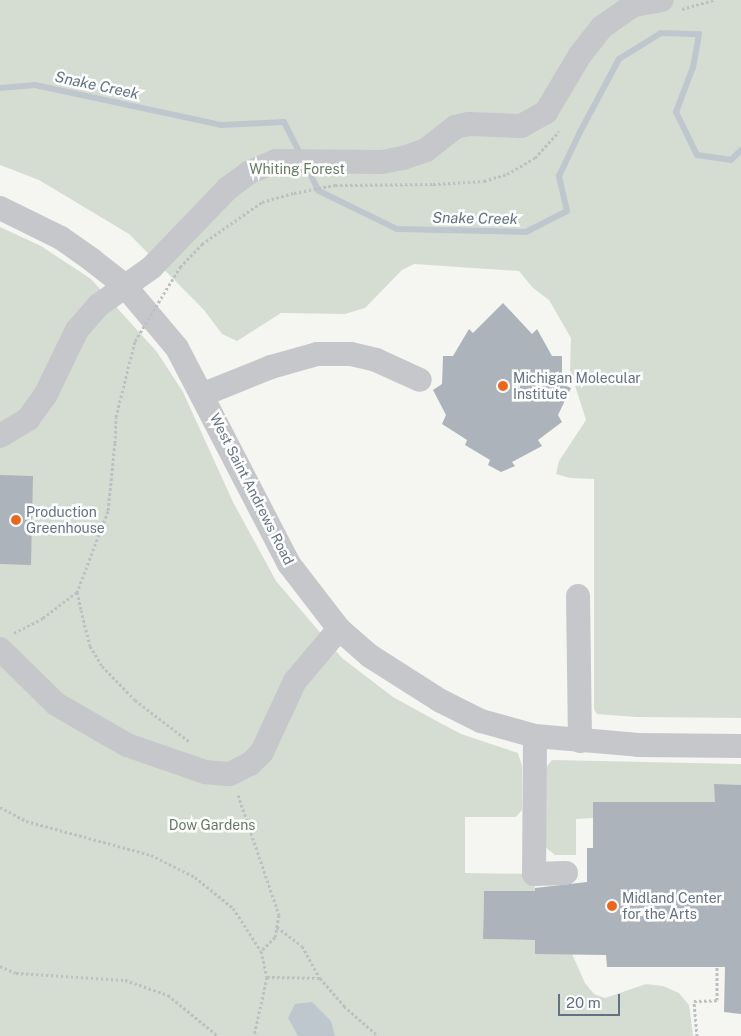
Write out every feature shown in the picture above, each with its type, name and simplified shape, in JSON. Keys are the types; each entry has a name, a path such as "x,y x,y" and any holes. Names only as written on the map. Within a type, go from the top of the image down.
{"street":[{"path":"0,436 28,419 46,394 77,330 98,305 165,256 228,188 250,172 276,161 353,161 403,158 426,150 455,127 469,124 520,126 546,112 580,55 602,26 634,5 662,0"},
{"name":"West Saint Andrews Road","path":"0,208 61,238 124,285 177,348 204,394 289,564 340,629 370,656 441,701 481,721 535,736 580,741 741,746"},
{"path":"204,394 272,367 317,354 351,354 376,360 420,380"},
{"path":"578,596 580,741"},
{"path":"4,642 56,704 126,745 205,772 230,774 250,764 262,752 295,681 340,629"},
{"path":"535,736 534,874 566,873"}],"path":[{"path":"4,642 43,618 77,592 108,511 116,417 136,341 180,267 202,244 262,202 294,193 335,185 433,184"},
{"path":"77,592 90,646 102,666 135,700 193,744"},
{"path":"230,774 279,915 275,937 261,951"},
{"path":"0,807 26,821 151,855 195,877 232,908 261,951 267,977 254,1036"},
{"path":"276,927 302,946 320,978 344,1006 378,1036"},
{"path":"0,966 16,973 124,980 168,995 218,1036"},
{"path":"697,1036 694,1001 717,1000 717,967"},
{"path":"267,977 320,978"}],"green space":[{"name":"Whiting Forest","path":"0,0 741,0 741,718 636,717 597,714 594,709 594,479 570,478 556,474 559,461 586,420 570,370 571,338 549,300 533,288 519,271 414,264 402,270 365,308 345,314 281,313 237,341 222,334 204,310 129,234 39,180 0,165"},
{"name":"Dow Gardens","path":"0,227 41,246 91,279 157,352 183,392 233,502 276,581 342,658 393,697 433,719 461,734 518,753 522,766 522,810 516,817 465,817 465,873 534,874 535,891 484,892 483,939 535,940 535,954 572,954 585,983 594,994 605,998 646,984 663,986 679,993 689,1005 693,1036 0,1036"},
{"path":"552,760 741,764 741,785 715,785 715,802 594,802 593,818 576,819 576,855 555,855 544,846 544,770"}],"shaded area":[{"path":"312,1002 331,1021 335,1036 298,1036 288,1018 295,1004"}],"building":[{"name":"Michigan Molecular Institute","path":"503,303 532,334 537,329 552,356 562,356 562,384 571,388 558,415 562,422 538,440 542,446 512,462 515,466 501,472 488,465 490,460 465,445 467,440 442,424 446,415 433,390 442,384 443,356 453,356 469,329 473,333"},
{"name":"Production Greenhouse","path":"0,475 33,476 31,565 0,564"},
{"name":"Midland Center for the Arts","path":"714,784 741,785 741,1014 724,1012 725,967 607,967 606,955 535,954 535,940 483,939 484,891 535,891 535,888 587,882 587,848 593,848 593,802 715,802"}],"waterway":[{"name":"Snake Creek","path":"306,166 319,191 397,229 526,232 567,211 559,176 580,132 619,59 661,33 699,34 693,67 676,112 697,155 731,160 741,150"},
{"name":"Snake Creek","path":"0,88 35,85 221,125 284,122 302,157"}],"place":[{"name":"Michigan Molecular Institute","path":"503,386"},
{"name":"Production Greenhouse","path":"16,520"},
{"name":"Midland Center for the Arts","path":"612,906"}]}
